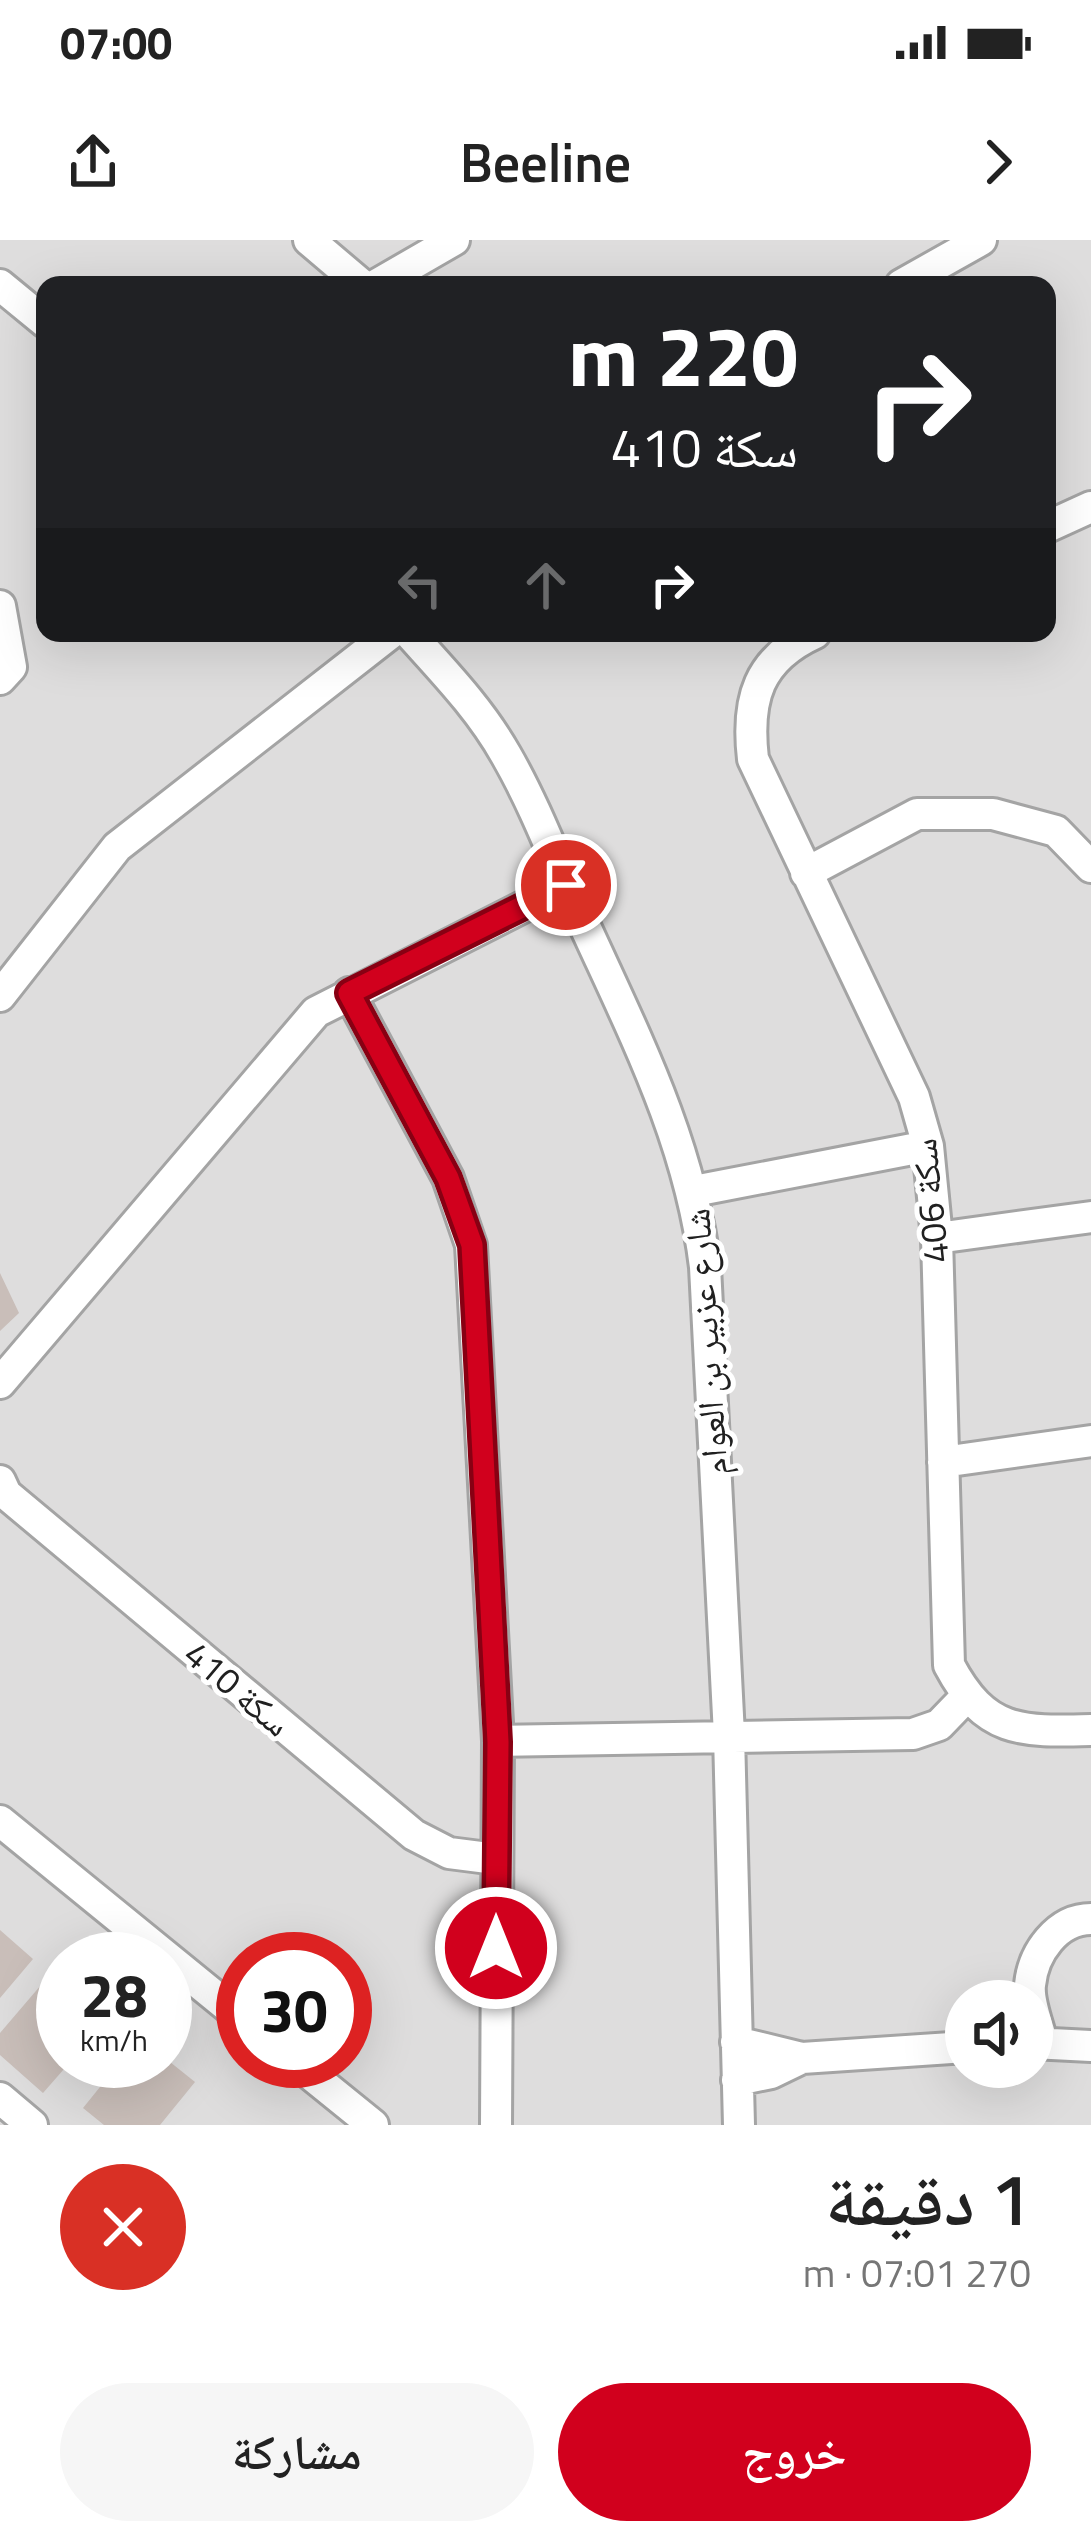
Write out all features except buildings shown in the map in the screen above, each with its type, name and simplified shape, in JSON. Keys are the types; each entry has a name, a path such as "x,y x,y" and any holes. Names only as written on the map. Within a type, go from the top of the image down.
{"street":[{"path":"309,240 351,276"},
{"path":"392,276 454,240"},
{"path":"917,276 981,240"},
{"path":"0,285 36,315"},
{"path":"1056,523 1091,507"},
{"path":"0,606 11,667 0,679"},
{"path":"0,996 117,847 379,642"},
{"name":"شارع عزبير بن العوام","path":"417,642 467,696 507,756 682,1144 694,1191 705,1267 728,1735 739,2125"},
{"name":"سكة 406","path":"801,642 769,662 753,692 748,723 753,759 914,1097 928,1145 937,1238 949,1665 966,1697"},
{"path":"806,872 917,814 993,814 1056,830 1091,867"},
{"path":"0,1383 316,1012 566,885"},
{"path":"349,993 448,1178 472,1245 498,1742 496,2125"},
{"path":"694,1191 928,1145"},
{"path":"937,1238 1091,1216"},
{"path":"943,1462 1091,1441"},
{"name":"سكة 410","path":"6,1503 414,1835 448,1853 496,1859"},
{"path":"498,1742 914,1734 939,1725 966,1697 995,1722 1034,1731 1091,1730"},
{"path":"0,1822 216,1997"},
{"path":"1031,1980 1037,1955 1059,1929 1091,1919"},
{"path":"736,2042 802,2057 945,2048"},
{"path":"1053,2043 1091,2046"},
{"path":"736,2080 771,2073 802,2057"},
{"path":"327,2088 373,2125"},
{"path":"0,2098 32,2125"}],"shaded area":[{"path":"0,240 1091,240 1091,2125 0,2125"}],"route":[{"path":"496,1948 498,1742 472,1245 448,1178 349,993 566,885"}]}
